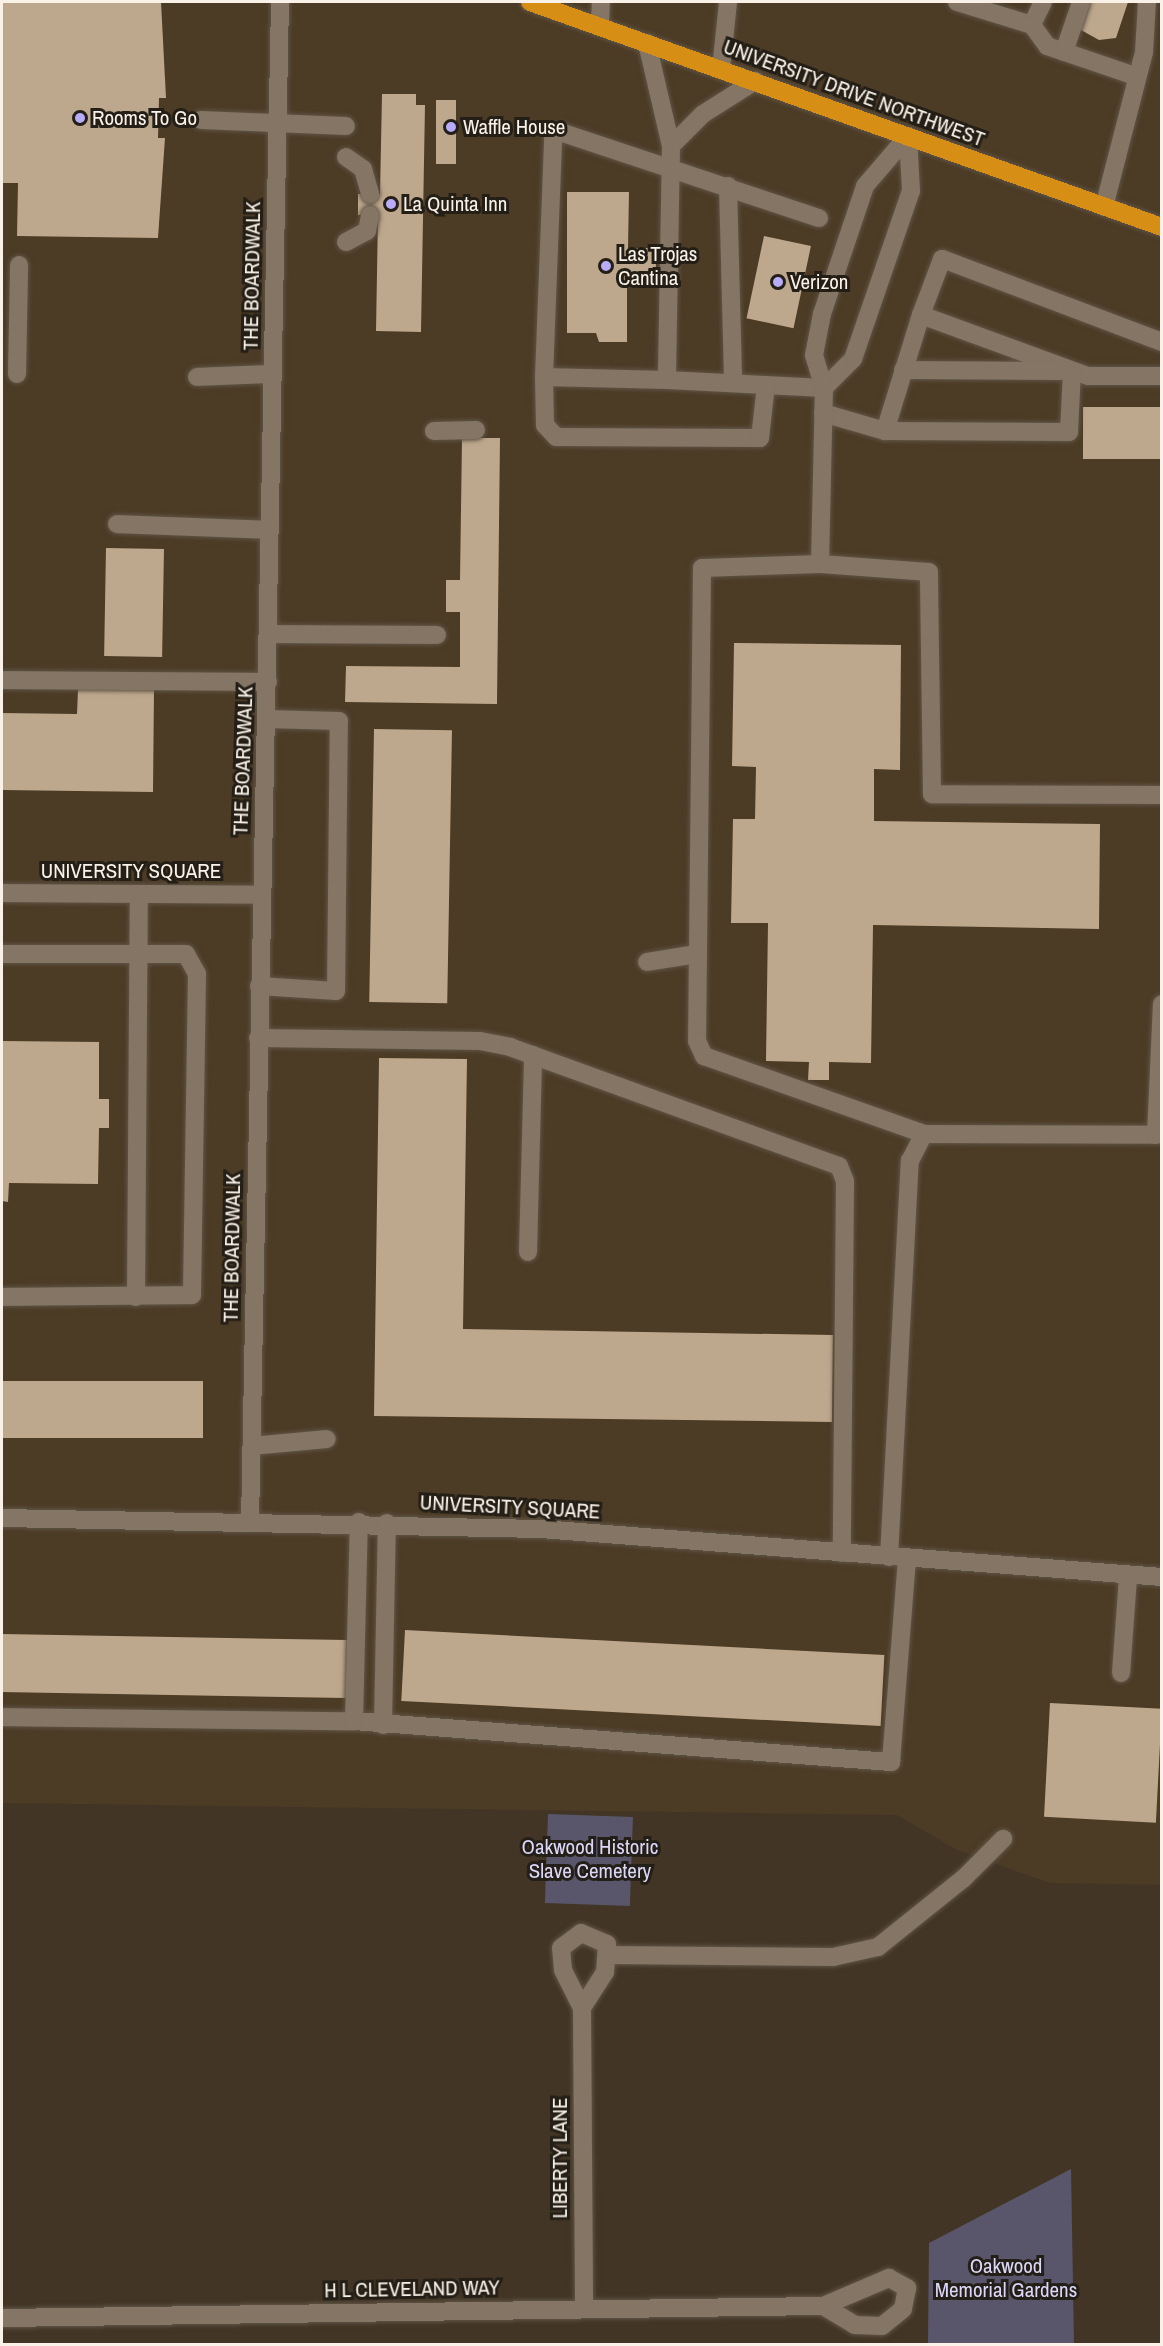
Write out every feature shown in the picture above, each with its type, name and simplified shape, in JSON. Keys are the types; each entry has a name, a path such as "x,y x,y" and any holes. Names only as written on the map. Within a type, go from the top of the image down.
{"highway":[{"name":"UNIVERSITY DRIVE NORTHWEST","path":"530,2 1161,227"}],"street":[{"name":"THE BOARDWALK","path":"250,1523 280,2"},
{"path":"600,26 601,2"},
{"path":"721,69 728,2"},
{"path":"957,2 1032,26 1047,46 1137,68"},
{"path":"1032,26 1043,2"},
{"path":"1064,52 1081,2"},
{"path":"1137,68 1138,2"},
{"path":"1104,207 1137,68 1144,52 1147,2"},
{"path":"647,43 671,146 667,380"},
{"path":"671,146 703,114 756,81"},
{"path":"201,120 277,121 346,126"},
{"path":"766,385 760,438 556,437 545,425 544,377 553,138 560,132 671,166 819,218"},
{"path":"820,564 824,388 814,355 822,314 865,186 908,136"},
{"path":"544,377 667,380 824,388 853,359 910,191 908,136"},
{"path":"346,157 363,169 370,194"},
{"path":"728,186 733,383"},
{"path":"346,242 367,231 370,214"},
{"path":"885,431 921,315 942,259 1161,342"},
{"path":"17,374 19,265"},
{"path":"921,315 1088,376 1161,376"},
{"path":"903,370 1072,371"},
{"path":"824,413 885,431 1070,432 1072,371"},
{"path":"197,377 273,374"},
{"path":"434,431 476,430"},
{"path":"117,524 270,530"},
{"path":"1161,795 932,794 929,572 820,564 702,568 697,1041 704,1056 924,1134 1156,1135 1161,1004"},
{"path":"268,634 437,635"},
{"path":"2,680 268,682"},
{"path":"259,986 336,991 339,721 267,719"},
{"name":"UNIVERSITY SQUARE","path":"2,893 261,895"},
{"path":"136,1297 139,894"},
{"path":"2,954 137,952 186,954 197,974 192,1295 2,1297"},
{"path":"647,962 697,954"},
{"path":"258,1038 480,1041 533,1055 839,1166 845,1181 842,1552"},
{"path":"528,1252 533,1055"},
{"path":"2,1717 354,1721 891,1762 910,1161 924,1134"},
{"path":"252,1446 327,1439"},
{"name":"UNIVERSITY SQUARE","path":"2,1518 250,1523 387,1522 842,1552 1161,1577"},
{"path":"354,1721 359,1522"},
{"path":"383,1725 387,1522"},
{"path":"1121,1673 1128,1576"},
{"path":"607,1955 833,1958 878,1947 963,1879 1003,1839"},
{"path":"581,1933 608,1944 605,1972 582,2008 563,1970 561,1948 581,1933"},
{"name":"LIBERTY LANE","path":"582,2008 584,2309"},
{"name":"H L CLEVELAND WAY","path":"2,2318 823,2306"}],"shaded area":[{"path":"2,2 1161,2 1161,1885 1050,1883 957,1850 897,1815 2,1803"}],"green space":[{"name":"Oakwood Historic Slave Cemetery","path":"548,1814 633,1817 630,1906 545,1903"},
{"name":"Oakwood Memorial Gardens","path":"1071,2169 1074,2344 928,2344 929,2243"}],"building":[{"name":"Rooms To Go","path":"2,2 161,2 166,98 159,98 158,138 165,138 158,238 17,236 18,183 2,183"},
{"path":"1087,2 1128,2 1116,38 1099,40 1081,30"},
{"name":"La Quinta Inn","path":"382,94 416,94 416,105 425,105 421,332 376,331 378,215 358,215 358,194 380,194"},
{"path":"436,100 456,100 456,164 436,164"},
{"path":"567,192 629,192 628,248 656,248 656,276 627,281 627,342 599,342 596,333 567,333"},
{"name":"Verizon","path":"764,236 811,246 793,328 747,318"},
{"path":"1083,407 1162,407 1162,459 1083,459"},
{"path":"462,438 500,438 497,704 345,702 346,666 460,667 460,612 446,612 446,580 460,580"},
{"path":"106,548 164,549 162,657 104,656"},
{"path":"734,643 901,645 900,770 874,769 874,821 1100,824 1099,929 873,925 871,1063 829,1062 829,1080 808,1080 809,1062 766,1061 768,923 731,923 733,819 755,819 756,767 732,766"},
{"path":"78,689 154,689 153,792 2,790 2,713 77,714"},
{"path":"374,729 452,730 447,1003 369,1002"},
{"path":"2,1041 99,1042 99,1099 109,1099 109,1128 99,1128 98,1184 9,1183 8,1202 2,1201"},
{"path":"379,1058 467,1059 463,1329 833,1335 832,1422 374,1416"},
{"path":"2,1381 203,1381 203,1438 2,1438"},
{"path":"405,1630 884,1655 881,1726 401,1701"},
{"path":"2,1634 347,1640 346,1698 2,1692"},
{"path":"1050,1703 1162,1709 1156,1823 1044,1817"}],"place":[{"name":"Rooms To Go","path":"80,118"},
{"name":"Waffle House","path":"451,127"},
{"name":"La Quinta Inn","path":"391,204"},
{"name":"Las Trojas Cantina","path":"606,266"},
{"name":"Verizon","path":"778,282"}]}
